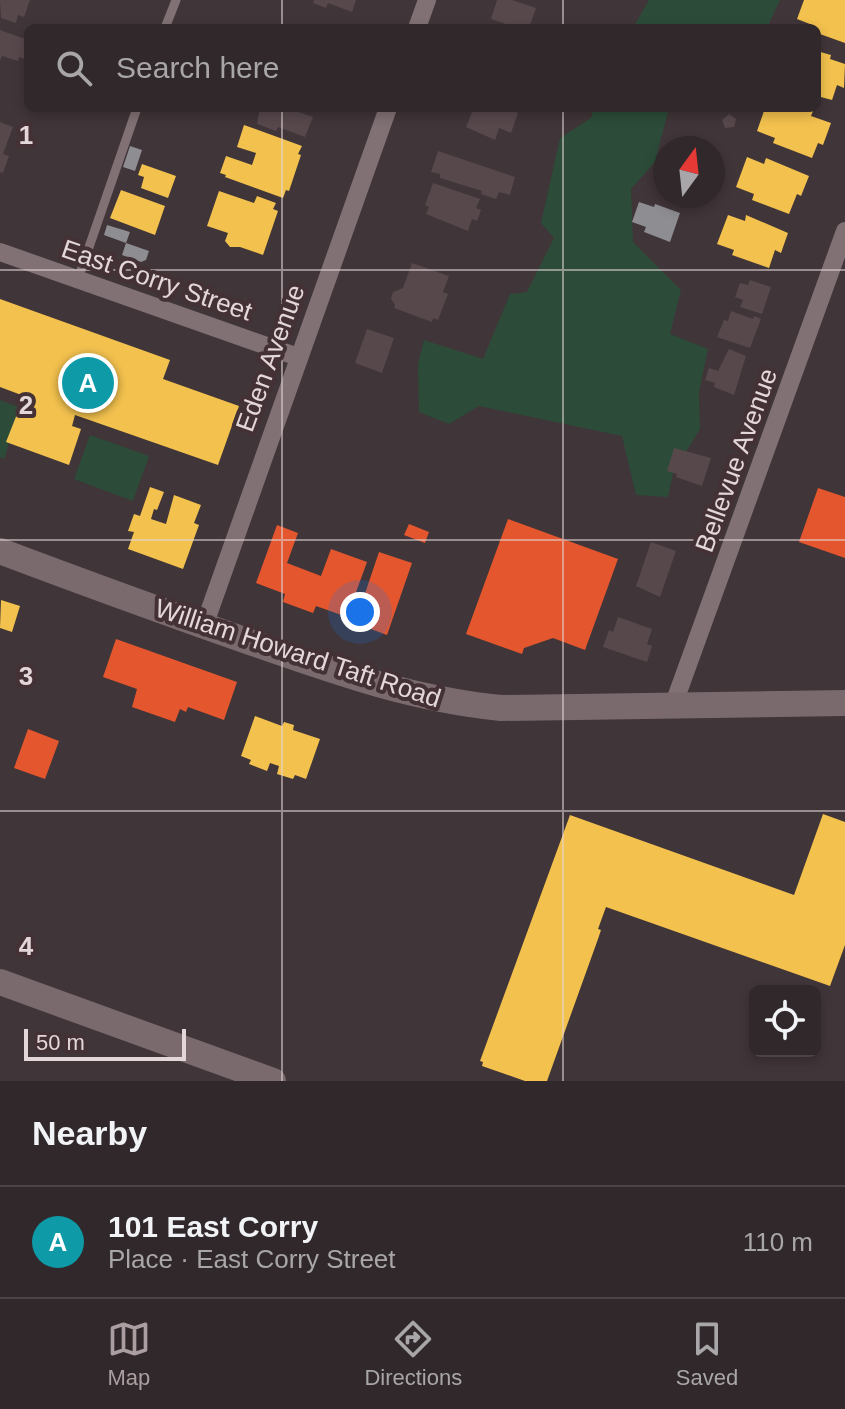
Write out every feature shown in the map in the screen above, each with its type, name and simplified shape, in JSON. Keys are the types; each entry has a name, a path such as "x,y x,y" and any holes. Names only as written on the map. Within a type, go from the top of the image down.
{"main road":[{"name":"William Howard Taft Road","path":"0,551 204,626 403,692 451,703 501,708 845,703"},
{"path":"0,982 273,1081"}],"street":[{"path":"418,24 427,0"},
{"name":"Eden Avenue","path":"204,626 387,112"},
{"name":"Bellevue Avenue","path":"673,706 845,231"},
{"name":"East Corry Street","path":"0,252 298,357"}],"lane":[{"path":"167,24 176,0"},
{"path":"78,279 136,112"}],"green space":[{"path":"649,0 780,0 769,24 635,24"},
{"path":"593,112 668,112 662,136 653,136 653,164 631,189 633,242 681,290 670,334 708,349 699,392 700,429 673,473 668,497 636,495 622,436 479,406 449,424 419,412 418,364 424,340 483,359 510,294 527,292 554,238 541,223 560,138 591,118"},
{"path":"0,400 20,408 4,459 0,457"},
{"path":"90,435 149,456 133,501 74,479"}],"building: Homes":[{"path":"804,0 845,0 845,43 821,34 821,24 797,19"},
{"path":"821,52 845,64 844,88 837,85 832,100 821,97"},
{"path":"764,112 813,112 811,116 831,123 823,145 818,143 812,158 773,143 775,138 757,131"},
{"path":"244,125 302,146 289,191 286,190 283,198 220,173 226,156 252,165 256,153 237,147"},
{"path":"747,157 764,164 766,158 809,176 789,214 752,200 754,194 736,187"},
{"path":"142,164 176,176 168,198 141,188 144,177 138,175"},
{"path":"121,190 165,206 155,235 110,218"},
{"path":"219,191 254,203 257,196 276,203 273,209 278,211 263,255 230,247 225,241 228,233 207,226"},
{"path":"728,215 745,221 746,215 788,233 781,253 775,250 769,268 732,255 734,250 717,244"},
{"path":"0,299 170,360 163,379 239,406 218,465 75,415 72,426 81,429 69,465 6,442 19,409 27,412 32,399 0,387"},
{"path":"150,487 164,492 151,519 166,524 174,495 201,505 194,523 199,525 183,569 128,549 134,532 128,531 134,514 140,516"},
{"path":"1,600 20,606 12,632 0,628"},
{"path":"255,716 282,726 284,722 294,725 293,730 320,739 306,779 277,774 279,766 270,763 267,771 249,764 251,760 241,756"},
{"path":"823,814 845,822 845,945 830,986 606,907 598,929 601,930 598,939 547,1081 525,1081 482,1066 483,1062 480,1061 570,815 794,895"}],"building: Shops":[{"path":"818,488 845,497 845,558 799,542"},
{"path":"508,519 618,559 585,650 553,638 524,648 522,654 466,634"},
{"path":"409,524 429,532 425,543 404,535"},
{"path":"277,525 298,533 287,563 321,576 331,549 367,562 347,617 316,606 313,613 283,602 285,594 256,583"},
{"path":"379,552 412,563 387,635 355,623"},
{"path":"116,639 237,682 224,720 188,707 186,712 180,709 175,722 132,707 137,689 103,677"},
{"path":"28,729 59,741 45,779 14,768"}],"building: Industry":[{"path":"130,146 142,150 135,171 123,167"},
{"path":"639,202 680,213 670,242 644,232 646,227 632,222"},
{"path":"107,225 130,232 126,243 104,235"},
{"path":"126,243 149,251 146,260 141,262 122,255"}],"building: Other":[{"path":"0,0 30,0 24,17 18,15 16,23 1,18"},
{"path":"314,0 356,0 352,12 328,3 326,8 313,3"},
{"path":"497,0 512,0 536,8 530,24 505,24 491,19"},
{"path":"0,30 24,39 24,59 19,57 18,61 2,56 0,61"},
{"path":"259,112 299,112 313,117 305,137 278,127 276,131 257,124"},
{"path":"472,112 518,113 511,133 499,128 495,140 466,127"},
{"path":"729,114 736,119 734,127 725,128 722,120"},
{"path":"0,122 13,127 3,154 9,156 3,173 0,172"},
{"path":"438,151 515,177 510,195 499,192 496,199 481,194 482,191 440,178 440,174 431,172"},
{"path":"433,183 480,199 476,208 481,210 477,221 472,219 468,231 426,214 429,207 425,205"},
{"path":"412,263 449,276 443,292 448,294 438,320 433,318 432,322 394,308 391,299 393,292 403,288"},
{"path":"750,280 771,287 762,314 740,307 743,300 735,297 740,283 748,285"},
{"path":"731,311 761,319 750,348 717,337"},
{"path":"367,329 394,338 382,373 355,363"},
{"path":"729,349 746,356 734,395 705,380 709,368 718,371"},
{"path":"674,448 711,458 702,486 667,471"},
{"path":"651,542 676,551 660,597 636,586"},
{"path":"618,617 652,629 647,644 652,646 647,662 603,647"}],"place":[{"name":"101 East Corry","path":"88,383"}]}
